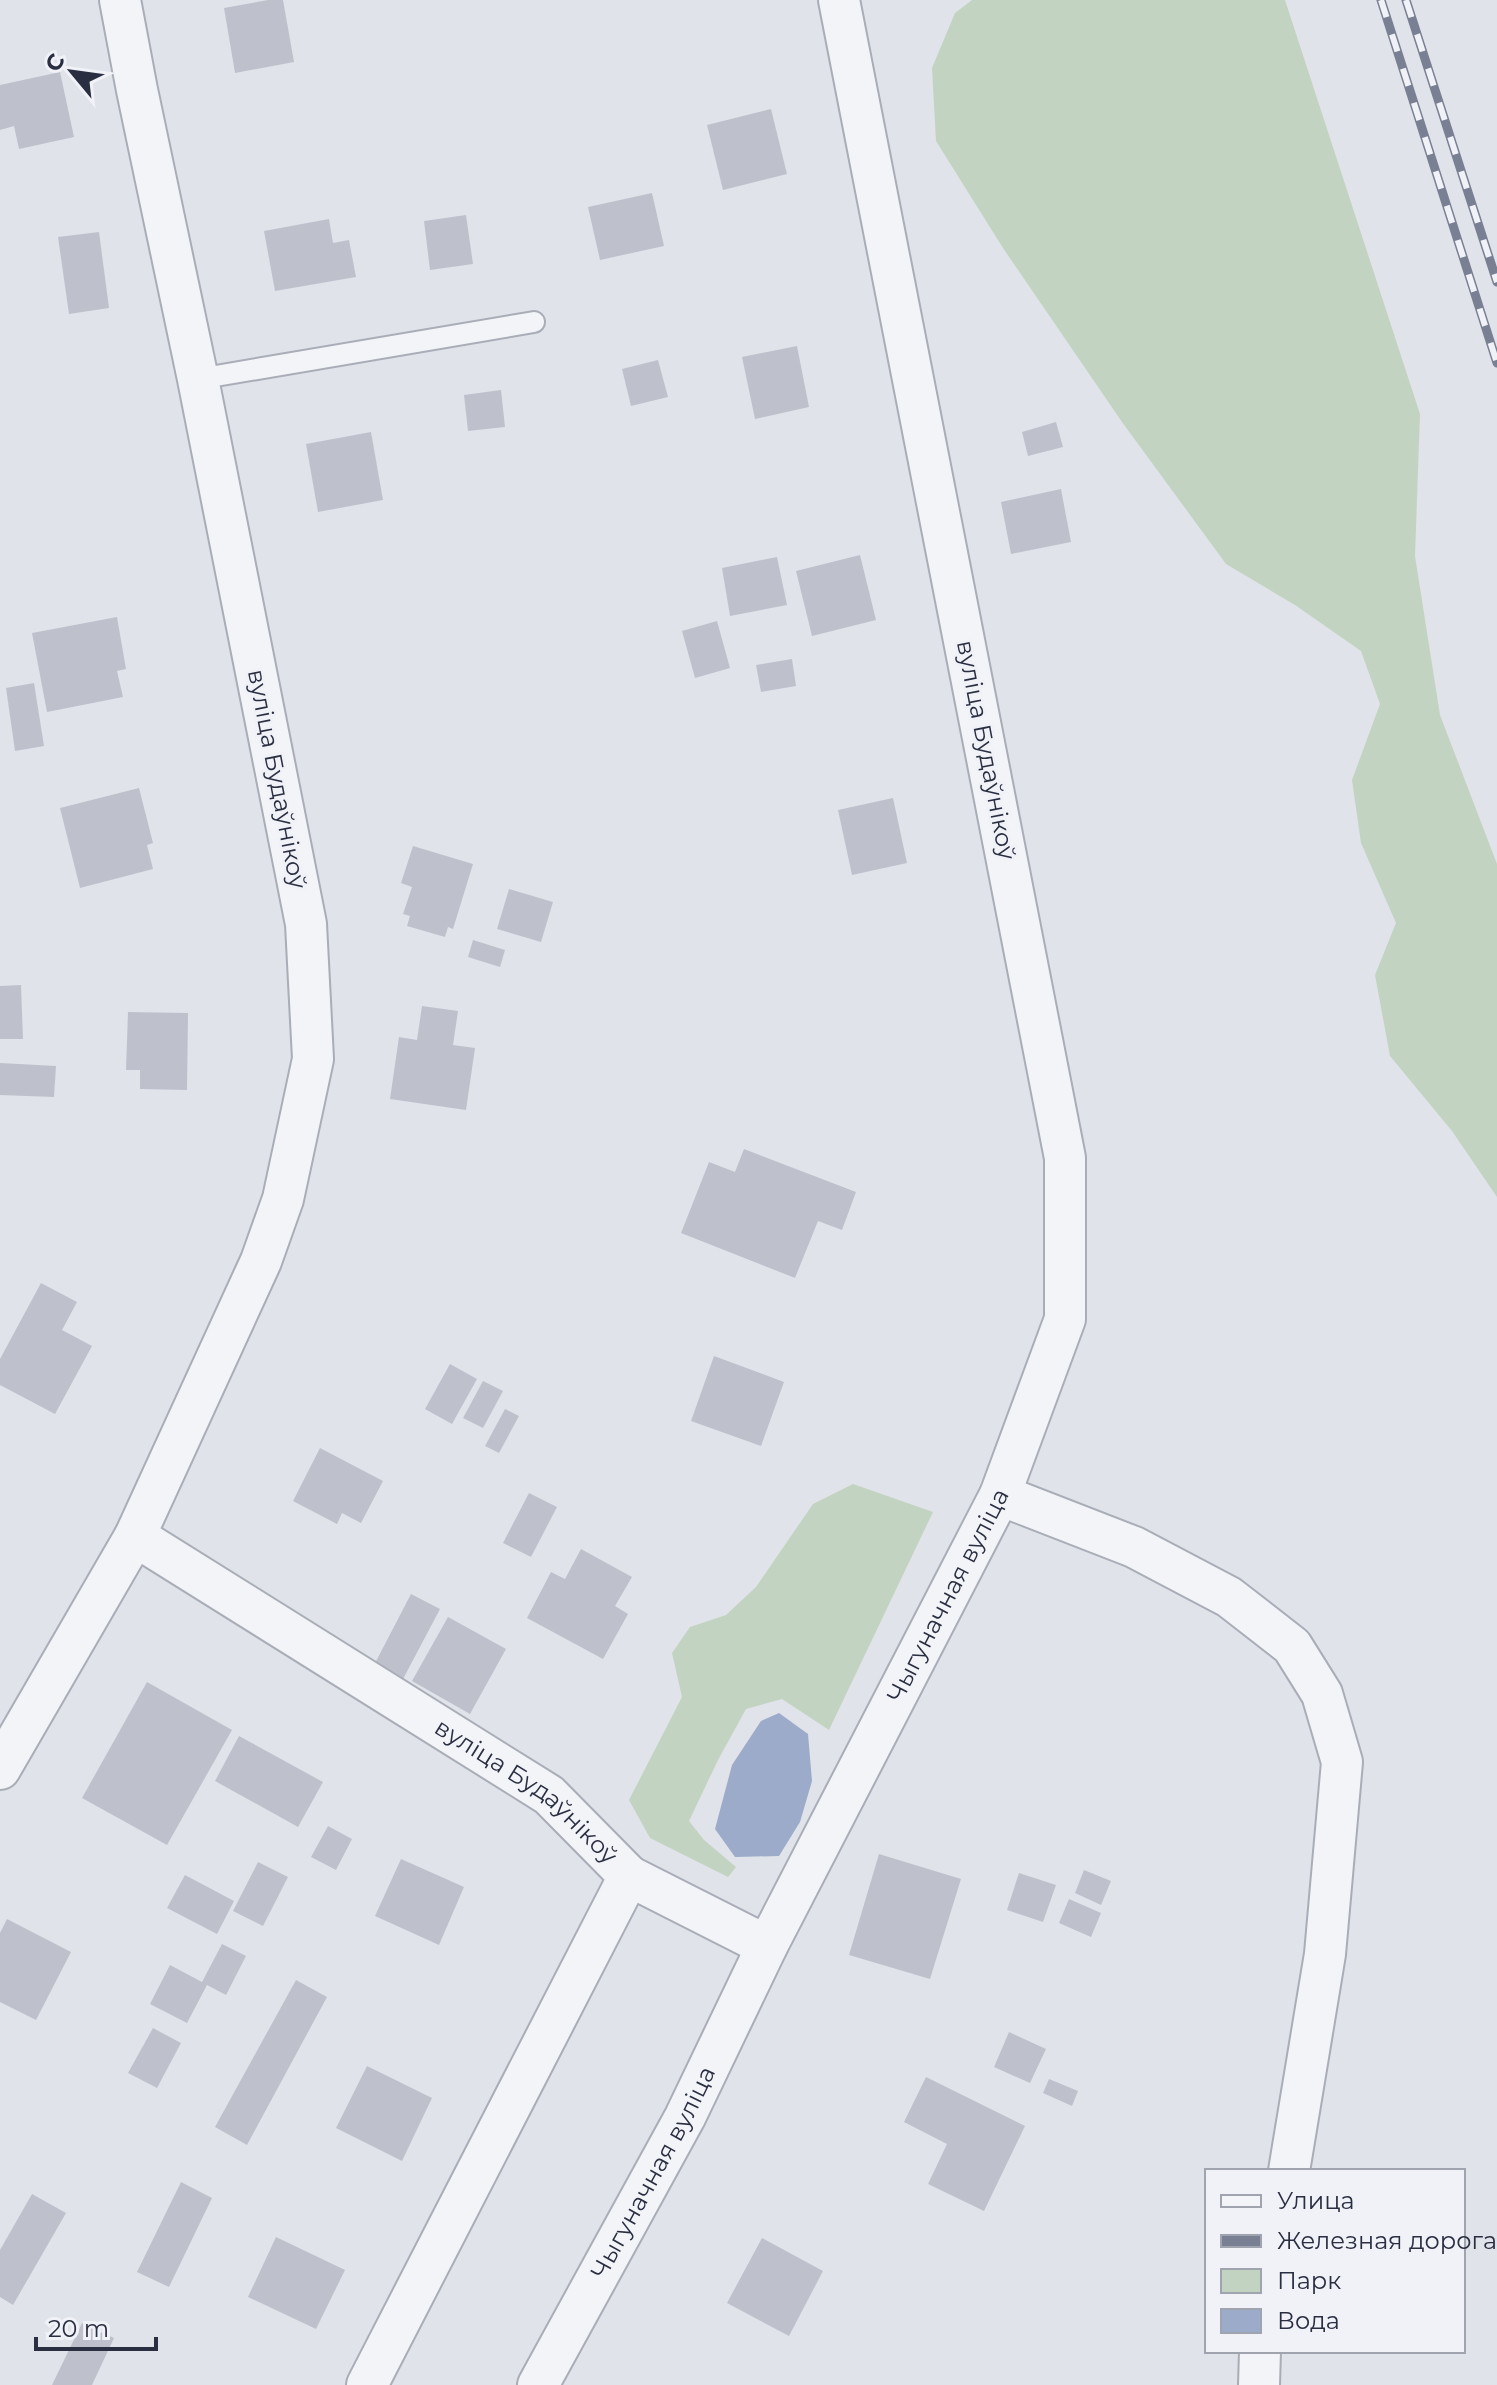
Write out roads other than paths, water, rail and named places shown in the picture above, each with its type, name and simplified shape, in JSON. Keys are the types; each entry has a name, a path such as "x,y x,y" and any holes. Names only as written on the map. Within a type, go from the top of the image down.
{"street":[{"name":"вуліца Будаўнікоў","path":"0,1769 135,1536 261,1261 283,1199 313,1059 306,924 120,0"},
{"name":"вуліца Будаўнікоў","path":"839,0 1065,1158 1065,1319 1000,1495"},
{"name":"Чыгуначная вуліца","path":"538,2385 685,2117 767,1946 1000,1495 1134,1547 1229,1597 1292,1646 1322,1694 1342,1762 1325,1954 1289,2169"},
{"name":"вуліца Будаўнікоў","path":"135,1536 549,1795 629,1876 367,2385"},
{"path":"629,1876 767,1946"},
{"path":"1259,2385 1260,2353"}],"lane":[{"path":"198,379 534,322"}],"water":[{"path":"779,1713 808,1734 812,1781 800,1822 779,1856 735,1857 715,1829 732,1765 761,1721"}],"railway":[{"path":"1381,0 1497,363"},
{"path":"1406,0 1497,282"}]}
